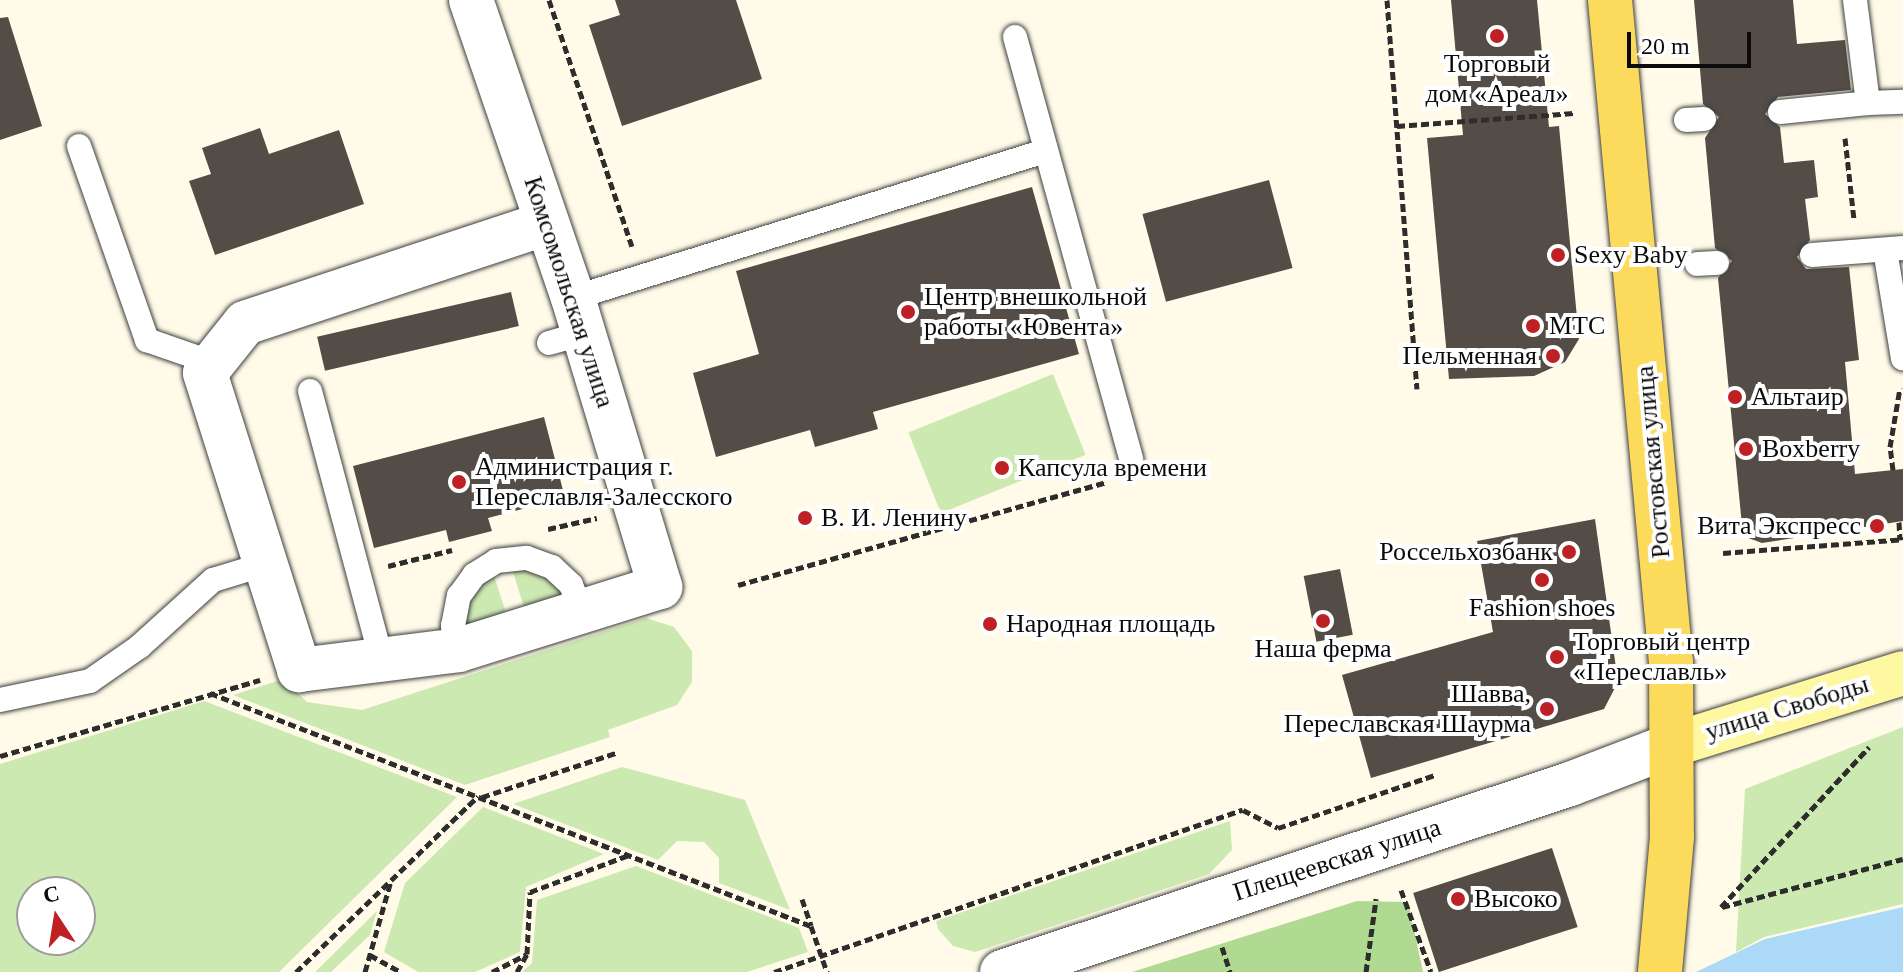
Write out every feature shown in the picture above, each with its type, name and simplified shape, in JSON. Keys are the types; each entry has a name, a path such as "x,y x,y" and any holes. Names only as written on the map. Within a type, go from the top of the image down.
{"main road":[{"name":"Ростовская улица","path":"1610,0 1661,544 1672,745 1660,972"},
{"name":"улица Свободы","path":"1672,745 1903,673"}],"street":[{"name":"Комсомольская улица","path":"471,0 547,223 568,325 667,592 582,612"},
{"path":"547,223 245,323 205,373 299,670 459,650 582,612"},
{"name":"Плещеевская улица","path":"1002,972 1570,784 1672,745"}],"lane":[{"path":"1855,0 1868,103"},
{"path":"1015,37 1131,459"},
{"path":"1780,112 1903,102"},
{"path":"79,146 147,340 213,363"},
{"path":"568,325 642,276 1045,151"},
{"path":"1812,255 1894,249 1903,359"},
{"path":"310,391 381,658"},
{"path":"459,650 453,626 459,596 474,575 496,561 527,558 552,567 571,585 582,612"},
{"path":"0,700 90,681 139,647 213,580 266,564"}],"path":[{"path":"549,0 642,276"},
{"path":"1387,0 1417,389"},
{"path":"1841,106 1858,252"},
{"path":"1397,126 1574,113"},
{"path":"1893,470 1890,447 1903,371"},
{"path":"738,585 1106,482"},
{"path":"1723,553 1902,540 1899,522"},
{"path":"0,756 210,693 299,670"},
{"path":"210,693 811,926"},
{"path":"1869,747 1721,907 1903,859"},
{"path":"296,972 480,797 616,753"},
{"path":"774,972 1243,810 1278,828 1435,775"},
{"path":"517,972 527,954 530,892 630,855"},
{"path":"365,972 391,880"},
{"path":"1401,890 1431,972"},
{"path":"802,899 827,972"},
{"path":"1366,972 1376,899"},
{"path":"1222,947 1230,972"},
{"path":"492,972 527,954"},
{"path":"370,955 401,972"}],"green space":[{"path":"1053,374 1086,455 941,513 908,432"},
{"path":"536,565 574,598 529,623 511,566"},
{"path":"492,570 511,628 460,634 459,614"},
{"path":"646,618 674,627 692,651 692,682 677,705 608,730 610,737 465,785 233,695 284,679 307,702 362,710"},
{"path":"204,701 457,797 279,972 0,972 0,764"},
{"path":"1903,727 1903,904 1764,937 1736,952 1745,789"},
{"path":"622,767 745,800 790,910 719,883 719,858 704,842 677,841 658,860 513,804"},
{"path":"483,807 604,854 526,887 520,952 475,972 418,972 384,952 405,883"},
{"path":"1230,821 1232,850 1209,874 975,952 953,946 938,929 936,921"},
{"path":"636,866 799,928 808,952 747,972 522,972 532,963 537,900"},
{"path":"1357,901 1408,902 1423,972 1132,972"},
{"path":"377,911 370,935 331,972 315,972"}],"water":[{"path":"1903,907 1903,972 1696,972 1765,939"}],"building":[{"path":"615,0 736,0 762,79 622,126 589,25 620,15"},
{"path":"1451,0 1537,0 1549,127 1559,126 1579,339 1565,362 1534,376 1449,379 1427,138 1463,135"},
{"path":"1694,0 1793,0 1797,44 1845,40 1851,90 1778,97 1765,114 1780,127 1784,163 1814,160 1818,197 1805,199 1810,240 1797,257 1806,269 1849,267 1859,360 1845,362 1855,474 1903,469 1903,521 1762,543 1743,536 1718,278 1732,261 1715,248 1705,138 1719,117 1703,104"},
{"path":"8,17 42,126 0,140 0,18"},
{"path":"260,128 269,154 339,130 364,204 215,255 189,181 211,174 202,148"},
{"path":"1269,180 1293,268 1166,302 1142,214"},
{"name":"Центр внешкольной работы «Ювента»","path":"1032,187 1079,354 873,412 878,429 815,447 810,430 716,457 693,373 759,354 736,271"},
{"path":"511,292 519,326 325,371 317,337"},
{"name":"Администрация г. Переславля-Залесского","path":"544,417 565,498 488,518 492,531 449,542 446,530 374,548 353,466"},
{"path":"1595,519 1618,682 1604,709 1371,778 1342,675 1493,632 1477,541"},
{"path":"1340,569 1353,635 1316,642 1304,576"},
{"path":"1552,848 1578,927 1439,972 1413,893"}],"place":[{"name":"Торговый дом «Ареал»","path":"1497,36"},
{"name":"Sexy Baby","path":"1558,255"},
{"name":"Центр внешкольной работы «Ювента»","path":"908,312"},
{"name":"МТС","path":"1533,326"},
{"name":"Пельменная","path":"1553,356"},
{"name":"Альтаир","path":"1735,397"},
{"name":"Boxberry","path":"1746,449"},
{"name":"Капсула времени","path":"1002,468"},
{"name":"Администрация г. Переславля-Залесского","path":"459,482"},
{"name":"В. И. Ленину","path":"805,518"},
{"name":"Вита Экспресс","path":"1877,526"},
{"name":"Россельхозбанк","path":"1569,552"},
{"name":"Fashion shoes","path":"1542,580"},
{"name":"Наша ферма","path":"1323,621"},
{"name":"Народная площадь","path":"990,624"},
{"name":"Торговый центр «Переславль»","path":"1557,657"},
{"name":"Шавва, Переславская Шаурма","path":"1547,709"},
{"name":"Высоко","path":"1458,899"}]}
